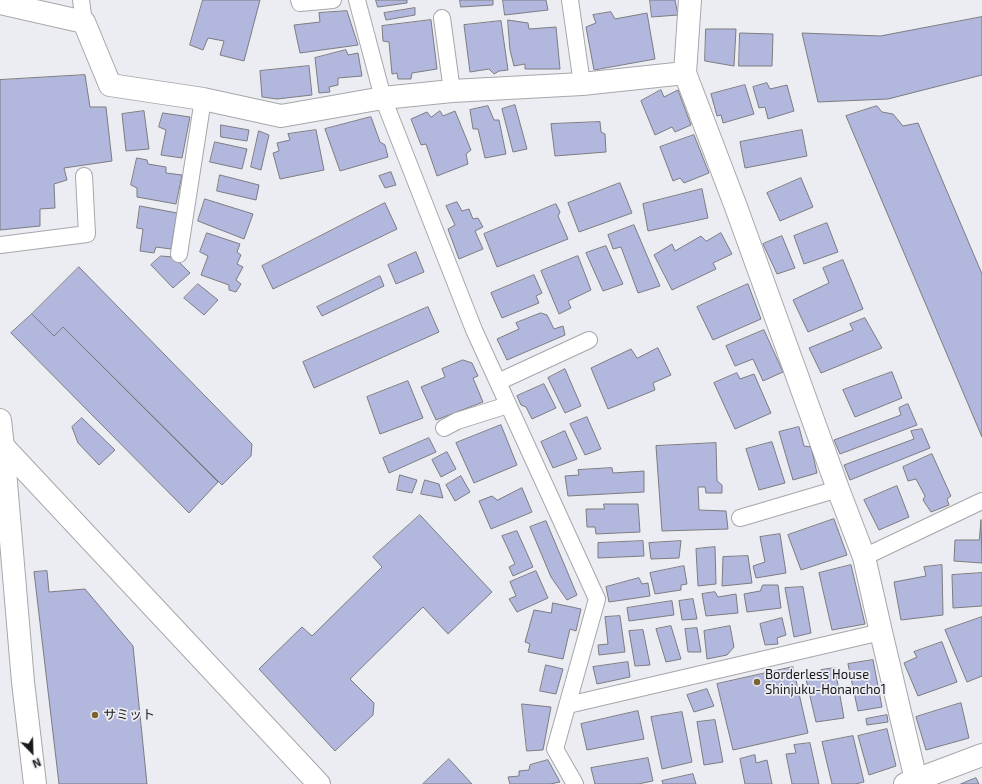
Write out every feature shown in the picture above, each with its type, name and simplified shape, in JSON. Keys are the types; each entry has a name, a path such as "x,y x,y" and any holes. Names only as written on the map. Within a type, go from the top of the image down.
{"street":[{"path":"690,0 686,73 864,557 881,632 910,782 982,755"},
{"path":"0,3 84,22 110,85 203,99 281,116 383,98 452,91 582,84 686,73"},
{"path":"0,420 23,682 35,784"},
{"path":"2,445 319,784"}],"lane":[{"path":"81,0 84,22"},
{"path":"299,0 300,3 333,0"},
{"path":"357,0 383,98 474,330 597,599 555,749 575,784"},
{"path":"570,0 582,84"},
{"path":"442,18 452,91"},
{"path":"179,254 203,99"},
{"path":"0,245 87,234 84,176"},
{"path":"498,382 589,340"},
{"path":"444,428 458,421 508,405"},
{"path":"740,518 838,489"},
{"path":"864,557 982,501"},
{"path":"568,705 881,632"}],"building":[{"path":"203,0 260,0 244,61 220,55 224,41 208,38 203,50 190,45"},
{"path":"376,0 407,0 407,3 378,7"},
{"path":"460,0 493,0 493,5 461,7"},
{"path":"503,0 546,0 548,10 505,15"},
{"path":"650,0 675,0 678,15 652,17"},
{"path":"415,8 415,15 386,20 384,13"},
{"path":"347,11 358,45 300,53 294,25 320,22 319,13"},
{"path":"611,12 615,19 647,13 655,59 594,70 586,27 596,23 593,15"},
{"path":"982,17 982,75 888,99 818,102 802,33 880,36"},
{"path":"431,20 437,69 412,73 411,79 398,79 397,73 392,74 389,42 383,41 382,26"},
{"path":"508,20 528,23 529,29 556,27 560,69 525,69 525,64 514,66 510,50"},
{"path":"501,21 508,70 499,71 494,74 489,69 470,72 464,25"},
{"path":"706,29 736,29 734,66 705,61"},
{"path":"740,33 773,34 772,66 739,66"},
{"path":"346,50 348,55 358,53 362,76 338,78 338,85 329,87 330,92 319,93 315,58"},
{"path":"309,66 312,95 277,99 262,97 260,71"},
{"path":"85,75 90,107 106,107 112,161 64,168 67,180 54,184 55,208 40,209 40,226 0,230 0,80"},
{"path":"767,83 770,89 787,85 794,111 768,119 765,107 759,108 753,87"},
{"path":"745,85 754,114 723,123 721,115 717,116 711,94"},
{"path":"661,90 664,97 678,90 691,125 675,132 672,127 655,135 641,101"},
{"path":"515,105 527,149 513,152 502,109"},
{"path":"488,106 494,120 499,120 506,154 485,158 478,129 473,129 470,110"},
{"path":"877,106 882,112 893,114 903,126 918,123 982,274 982,437 846,116"},
{"path":"144,111 149,149 126,151 122,114"},
{"path":"440,111 443,116 455,111 471,150 466,154 468,164 437,176 426,144 421,145 411,119 427,112 431,117"},
{"path":"163,113 190,117 182,158 161,155 166,130 159,127"},
{"path":"371,117 380,142 385,145 388,157 340,171 325,129"},
{"path":"600,122 601,132 605,134 606,152 555,156 551,124"},
{"path":"221,125 249,130 247,141 221,137"},
{"path":"316,130 324,170 280,179 273,153 279,151 277,143 290,140 288,134"},
{"path":"802,130 807,156 745,168 740,142"},
{"path":"259,131 269,135 261,170 251,167"},
{"path":"694,135 709,173 684,183 680,178 673,181 660,147"},
{"path":"215,142 247,149 242,169 210,162"},
{"path":"137,158 147,160 148,164 166,167 166,173 182,175 176,204 137,197 137,188 131,185"},
{"path":"391,172 396,185 385,188 379,176"},
{"path":"220,175 259,185 256,200 217,191"},
{"path":"801,178 813,207 780,221 767,193"},
{"path":"620,183 632,213 579,232 568,203"},
{"path":"702,189 708,218 648,231 643,204"},
{"path":"205,199 253,214 244,239 198,221"},
{"path":"457,202 462,211 469,209 473,219 478,218 483,227 475,231 483,249 459,259 448,229 455,225 446,206"},
{"path":"385,203 397,229 273,289 262,266"},
{"path":"556,204 560,212 558,216 568,239 497,267 484,234"},
{"path":"140,206 177,213 171,249 156,247 154,253 140,251 143,229 137,228"},
{"path":"827,223 838,252 804,264 794,236"},
{"path":"634,225 660,286 638,293 621,247 613,249 608,235"},
{"path":"207,233 240,244 237,252 241,255 237,264 243,267 236,280 241,284 236,292 229,290 229,285 201,275 208,256 200,252"},
{"path":"721,233 732,254 713,263 716,269 672,290 654,255 672,244 675,251 701,236 706,241"},
{"path":"782,236 795,268 777,274 763,244"},
{"path":"606,246 623,284 603,291 586,253"},
{"path":"416,252 424,272 396,284 388,265"},
{"path":"161,256 174,257 190,273 173,288 151,265"},
{"path":"578,256 591,290 568,301 571,308 559,314 541,271"},
{"path":"843,260 863,309 808,332 793,300 829,283 823,268"},
{"path":"79,267 252,444 251,456 222,485 63,327 54,336 32,314"},
{"path":"534,275 542,293 536,296 539,303 502,318 491,293"},
{"path":"380,276 384,286 322,316 317,307"},
{"path":"198,284 218,300 204,315 184,298"},
{"path":"748,284 761,319 713,340 697,307"},
{"path":"428,307 439,332 314,388 303,362"},
{"path":"541,313 547,315 554,329 563,326 565,335 507,360 497,339 519,329 516,323"},
{"path":"32,314 54,336 63,327 218,482 189,513 11,333"},
{"path":"865,318 882,348 821,373 809,348 853,330 850,324"},
{"path":"764,330 783,372 763,381 753,359 735,366 726,346"},
{"path":"658,348 671,375 653,383 655,390 608,409 591,368 631,349 637,358"},
{"path":"463,360 472,363 478,376 473,378 483,402 436,420 421,387 445,377 442,369"},
{"path":"565,369 581,406 565,413 548,378"},
{"path":"892,372 902,398 855,417 843,390"},
{"path":"737,373 740,379 754,374 771,413 735,429 714,383"},
{"path":"408,381 423,418 380,434 367,397"},
{"path":"544,384 556,408 532,419 526,407 521,405 517,396"},
{"path":"908,404 917,425 840,454 834,440 901,415 899,408"},
{"path":"587,417 601,449 585,455 570,424"},
{"path":"82,418 115,450 99,465 78,443 72,427"},
{"path":"501,425 517,465 474,483 456,443"},
{"path":"799,427 804,446 811,447 817,473 793,480 779,432"},
{"path":"922,429 930,448 850,480 844,465 914,439 911,431"},
{"path":"565,431 577,459 553,468 541,442"},
{"path":"429,438 436,452 389,473 383,458"},
{"path":"772,442 785,483 759,490 746,449"},
{"path":"716,443 717,481 722,485 722,493 706,493 705,487 698,487 699,510 726,511 728,529 662,531 656,446"},
{"path":"447,452 456,469 441,477 432,460"},
{"path":"932,454 951,496 947,499 949,505 931,512 923,500 925,496 916,479 908,481 903,467"},
{"path":"612,468 613,473 644,471 644,492 568,496 565,476 579,475 578,470"},
{"path":"400,475 417,480 412,493 397,490"},
{"path":"461,476 470,492 455,501 446,485"},
{"path":"425,480 439,484 443,498 421,494"},
{"path":"897,486 909,517 879,530 864,500"},
{"path":"522,488 532,512 491,529 479,501 492,496 497,500"},
{"path":"604,504 638,504 640,532 596,534 595,527 587,527 586,509 604,509"},
{"path":"420,515 492,592 448,634 423,607 350,679 374,703 373,715 335,751 259,669 302,627 312,636 382,567 373,557"},
{"path":"834,519 847,555 801,570 788,535"},
{"path":"981,520 982,563 954,561 955,540 979,540"},
{"path":"546,521 577,595 567,600 551,577 530,527"},
{"path":"517,531 533,567 513,576 509,567 515,564 502,536"},
{"path":"780,534 786,573 756,578 753,566 765,562 760,537"},
{"path":"643,541 644,556 598,558 598,543"},
{"path":"681,541 679,558 651,559 649,543"},
{"path":"715,547 716,584 698,586 696,549"},
{"path":"748,556 752,583 722,586 723,557"},
{"path":"851,565 865,624 832,630 819,573"},
{"path":"942,565 943,615 901,620 894,582 926,576 924,567"},
{"path":"684,566 687,584 681,585 681,590 655,594 650,573"},
{"name":"サミット","path":"47,571 49,592 85,589 133,646 147,784 59,784 34,572"},
{"path":"536,571 548,598 517,612 509,599 516,596 510,582"},
{"path":"982,573 982,606 953,608 952,575"},
{"path":"639,578 642,584 648,583 650,596 609,602 606,587"},
{"path":"763,585 778,585 781,608 747,612 744,594 760,591"},
{"path":"803,587 811,633 794,637 785,588"},
{"path":"715,592 718,597 736,594 738,613 706,616 702,594"},
{"path":"693,599 697,619 682,620 679,601"},
{"path":"672,601 674,615 629,621 627,608"},
{"path":"553,603 581,609 576,631 570,629 563,659 528,652 530,644 525,642 534,610 551,613"},
{"path":"620,616 625,652 599,655 598,645 608,644 605,617"},
{"path":"982,617 982,676 967,682 945,630"},
{"path":"782,618 786,635 777,638 778,644 765,645 760,624"},
{"path":"671,626 681,659 666,662 656,629"},
{"path":"730,626 734,647 727,655 707,659 704,631"},
{"path":"697,628 701,652 688,652 685,629"},
{"path":"643,630 650,665 635,666 629,631"},
{"path":"942,642 957,682 918,696 904,663 917,657 914,652"},
{"path":"873,660 882,707 858,711 848,664"},
{"path":"628,662 630,677 597,684 593,667"},
{"path":"546,665 563,669 556,694 540,691"},
{"path":"793,667 808,733 733,750 717,684"},
{"path":"835,668 844,718 816,722 806,679 821,675 821,670"},
{"path":"707,689 714,706 694,712 687,695"},
{"path":"961,703 969,738 926,750 916,717"},
{"path":"522,704 551,707 543,750 527,751"},
{"path":"638,711 644,739 587,750 581,724"},
{"path":"682,712 692,762 662,769 651,717"},
{"path":"887,715 888,722 867,725 866,719"},
{"path":"715,720 723,762 704,765 697,722"},
{"path":"887,729 896,766 869,775 858,736"},
{"path":"853,736 864,782 855,784 832,784 822,742"},
{"path":"810,743 819,784 792,784 786,754 796,753 794,745"},
{"path":"755,755 756,763 767,760 772,784 745,784 740,759"},
{"path":"648,758 653,781 638,784 595,784 591,768"},
{"path":"449,759 472,784 423,784"},
{"path":"548,760 560,782 550,784 510,784 508,777 519,776 519,771 529,770 530,765"},
{"path":"693,774 696,784 663,784 662,781"},
{"path":"976,778 979,784 961,784"}],"place":[{"name":"Borderless House Shinjuku-Honancho1","path":"757,682"},
{"name":"サミット","path":"95,715"}]}
